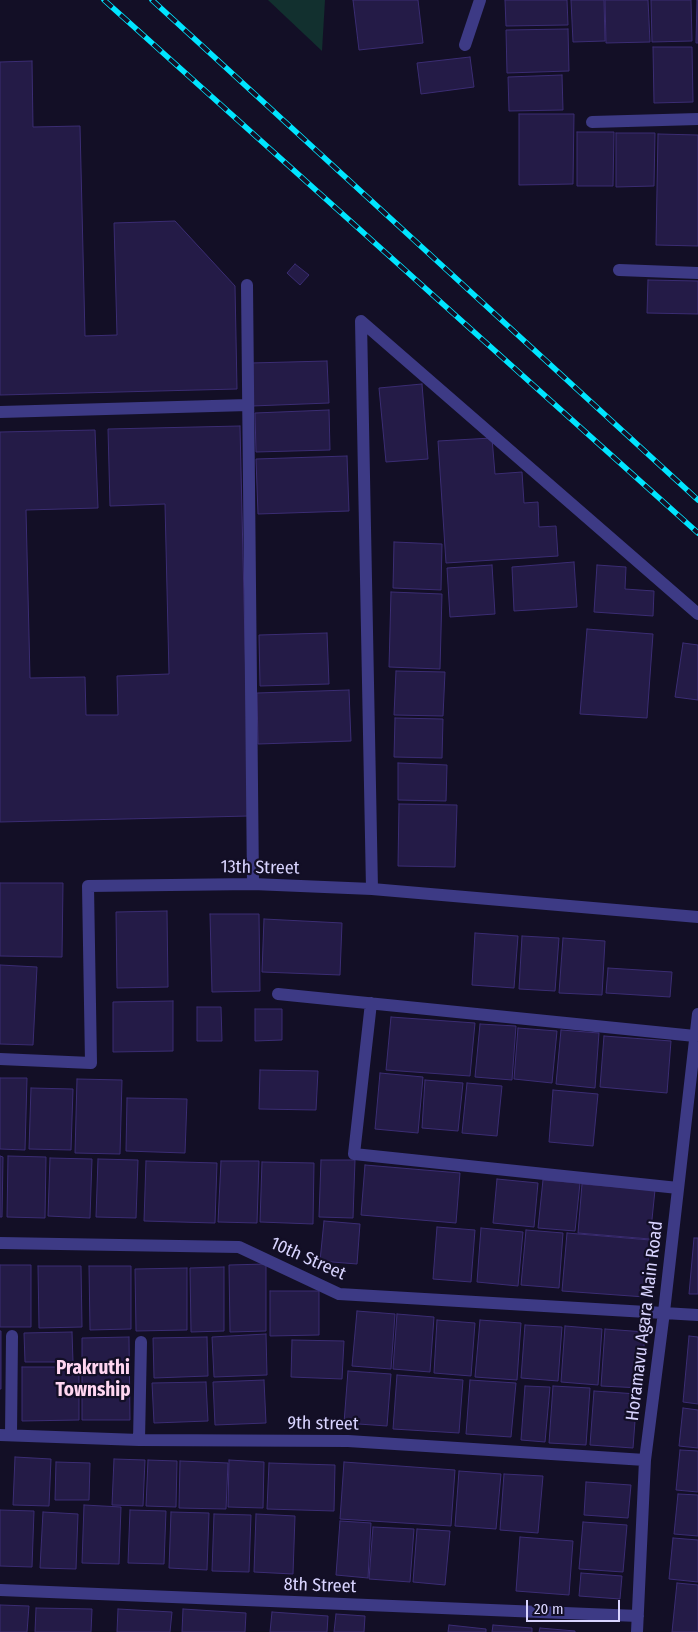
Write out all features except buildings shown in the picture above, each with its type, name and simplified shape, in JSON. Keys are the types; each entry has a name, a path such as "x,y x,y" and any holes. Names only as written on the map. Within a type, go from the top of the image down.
{"street":[{"path":"465,45 480,0"},
{"path":"592,122 698,119"},
{"path":"618,270 698,273"},
{"path":"247,285 253,884"},
{"path":"372,890 360,322 698,614"},
{"path":"0,412 248,405"},
{"name":"13th Street","path":"0,1059 91,1063 88,886 253,884 372,890 698,917"},
{"path":"278,994 696,1036"},
{"path":"371,1004 354,1154 678,1188"},
{"name":"Horamavu Agara Main Road","path":"637,1632 645,1460 698,1014"},
{"name":"10th Street","path":"0,1243 239,1247 339,1294 698,1315"},
{"path":"5,1435 12,1336"},
{"path":"139,1440 141,1342"},
{"name":"9th street","path":"5,1435 139,1440 348,1441 645,1460"},
{"name":"8th Street","path":"0,1590 638,1616"}],"green space":[{"path":"268,0 325,0 322,51"}],"railway":[{"path":"104,0 698,533"},
{"path":"152,0 698,500"}],"district":[{"name":"Prakruthi Township","path":"93,1380"}]}
